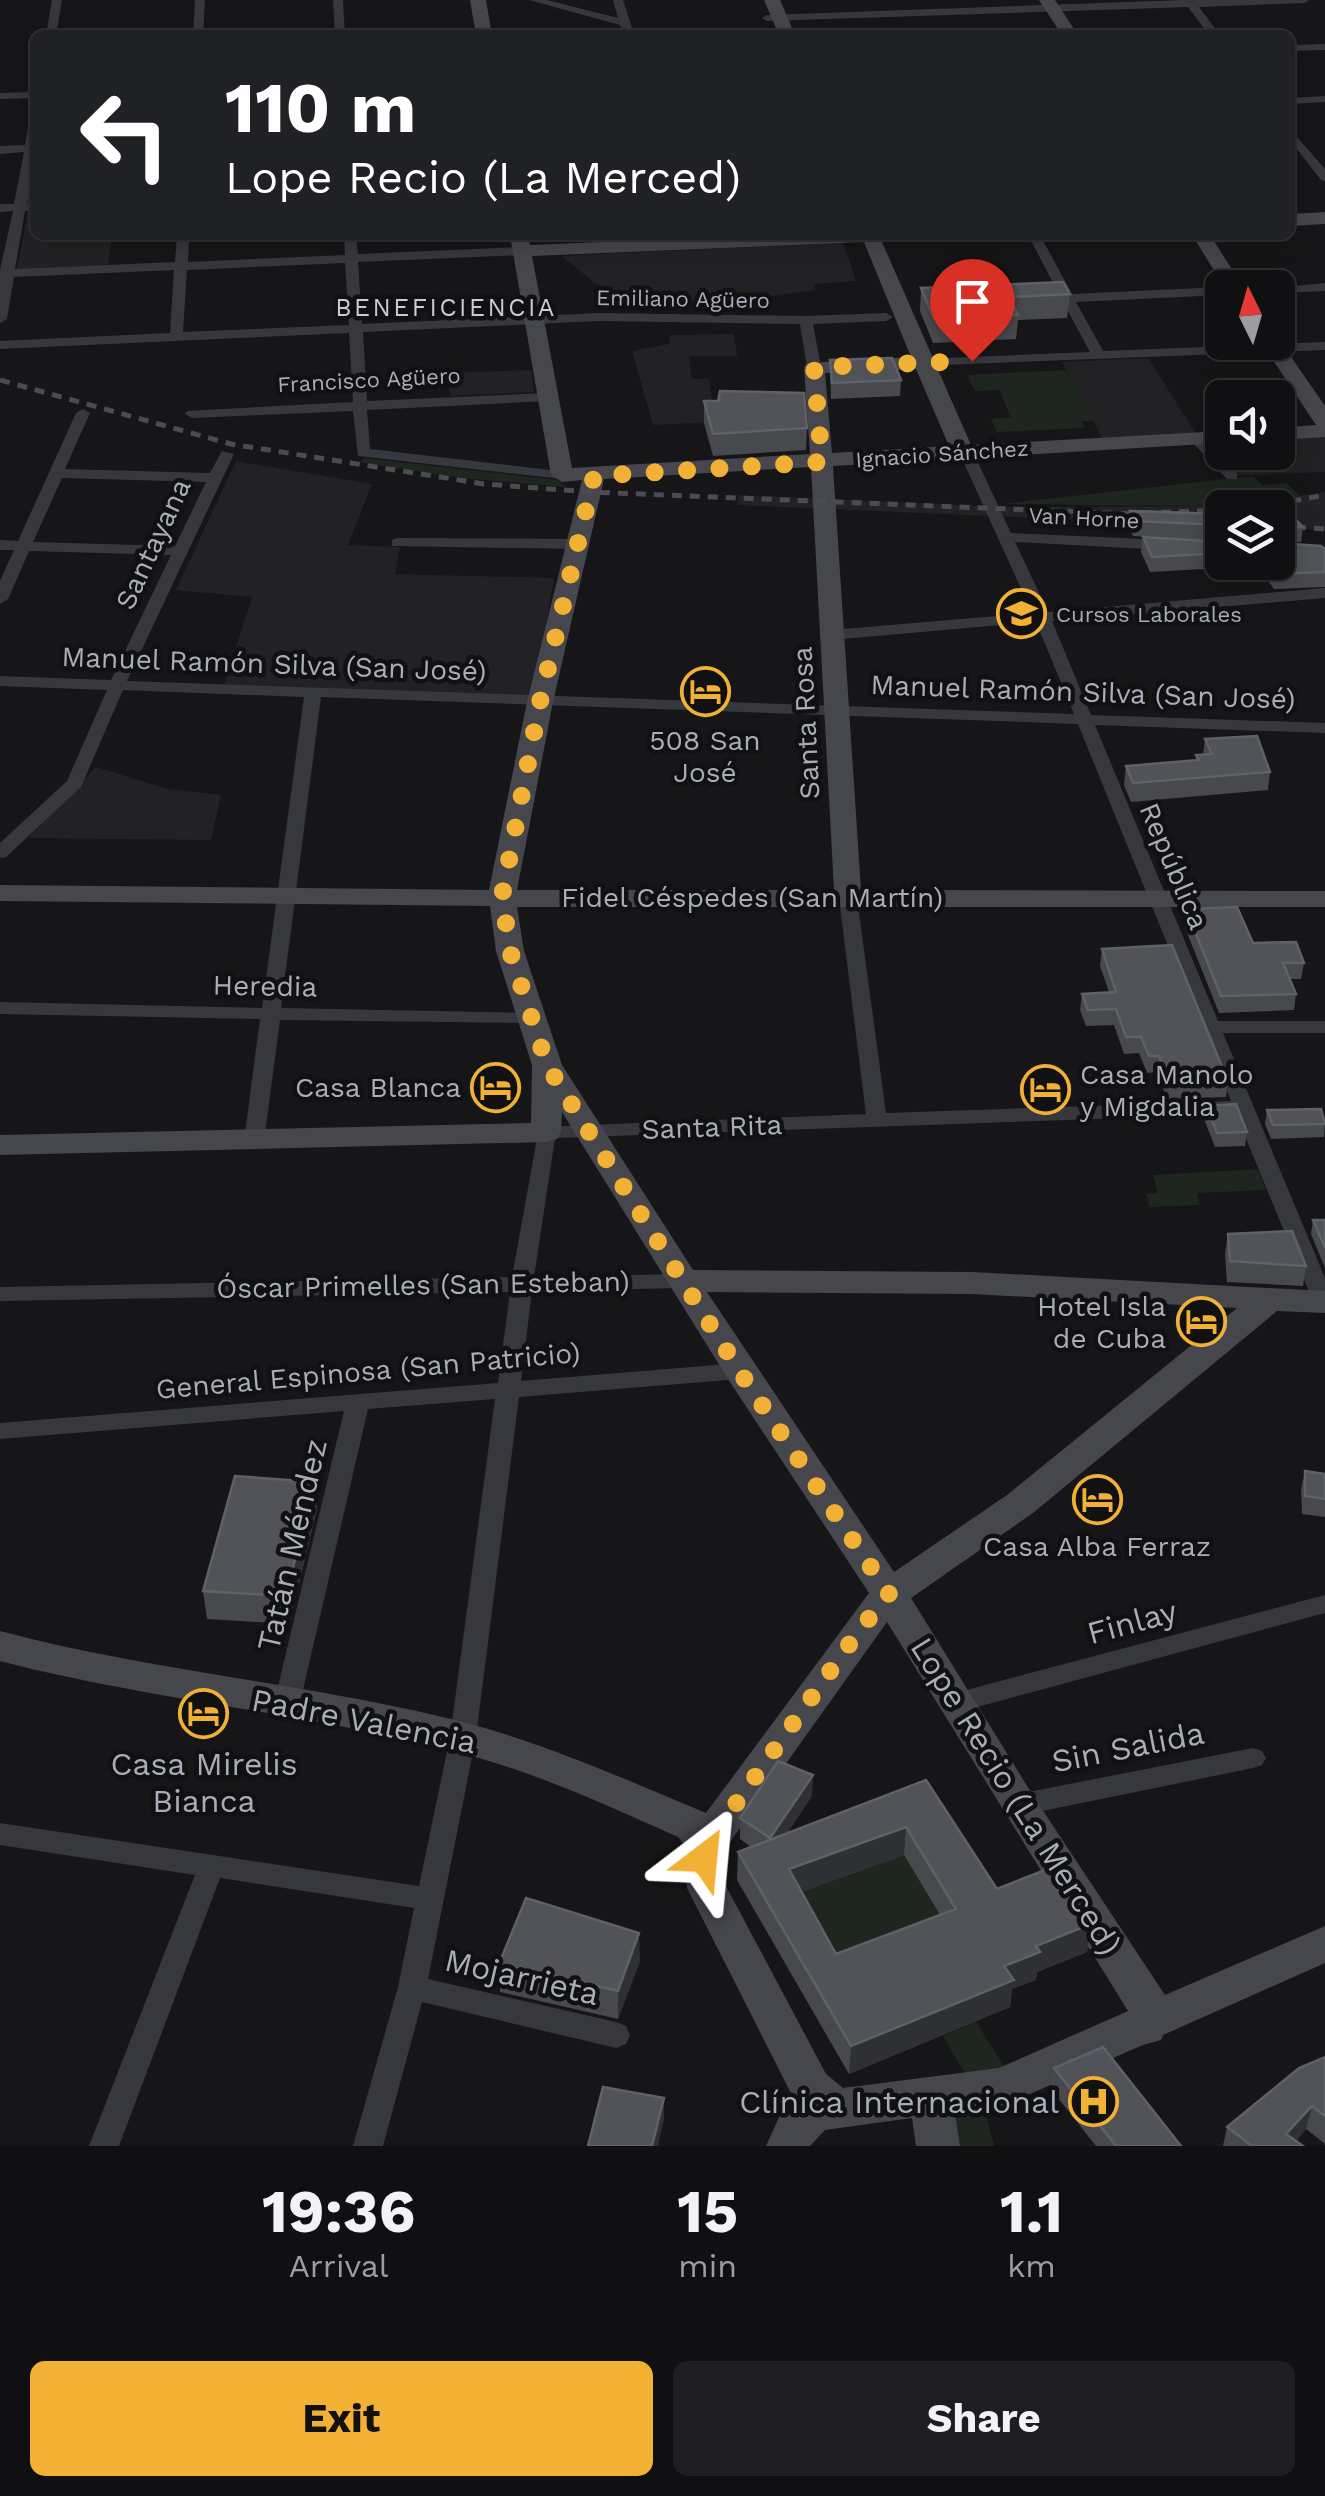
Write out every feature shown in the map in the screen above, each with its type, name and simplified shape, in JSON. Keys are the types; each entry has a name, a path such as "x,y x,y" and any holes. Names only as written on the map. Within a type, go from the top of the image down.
{"main road":[{"path":"478,0 483,30"},
{"path":"759,0 776,28"},
{"path":"772,0 776,28"},
{"path":"1050,4 1067,30"},
{"path":"1295,220 1325,218"},
{"path":"562,475 521,243 689,240"},
{"path":"864,240 950,448"},
{"path":"1204,240 1223,270"},
{"path":"1283,360 1325,422"},
{"path":"814,367 914,363"},
{"name":"Santa Rosa","path":"814,367 822,462 832,710 848,898"},
{"path":"1295,433 1325,431"},
{"name":"Ignacio Sánchez","path":"562,475 822,462 950,448 1205,438"},
{"path":"546,1132 547,1065 510,951 502,896 540,702 594,476"},
{"name":"Fidel Céspedes (San Martín)","path":"0,893 288,898 1325,899"},
{"name":"Lope Recio (La Merced)","path":"547,1065 740,1372 889,1594 1018,1805 1145,1998 1150,2015 1146,2026"},
{"name":"Santa Rita","path":"0,1145 546,1132"},
{"name":"Óscar Primelles (San Esteban)","path":"685,1282 972,1283 1325,1302"},
{"path":"834,2108 812,2088 730,1938 704,1882 706,1846 889,1594 1020,1504 1272,1298"},
{"name":"Padre Valencia","path":"0,1646 58,1663 463,1737 554,1766 692,1824 706,1846"},
{"path":"788,2146 792,2133 805,2117 834,2108 1002,2087 1325,1944"},
{"path":"931,2098 938,2146"}],"street":[{"path":"52,30 57,0"},
{"path":"198,30 200,0"},
{"path":"338,0 340,30"},
{"path":"534,0 624,30"},
{"path":"618,0 627,30"},
{"path":"908,0 922,26"},
{"path":"677,30 776,28 1050,4 1304,0"},
{"path":"1190,2 1212,30"},
{"path":"1295,48 1325,47"},
{"path":"0,96 30,94"},
{"path":"1295,100 1325,99"},
{"path":"1295,138 1325,178"},
{"path":"0,150 30,148"},
{"path":"1295,157 1325,156"},
{"path":"0,319 4,274 30,162"},
{"path":"0,208 30,206"},
{"path":"176,337 183,240"},
{"path":"350,240 360,406"},
{"path":"1037,240 1098,356"},
{"path":"4,274 351,259 521,243"},
{"path":"1295,287 1325,286"},
{"path":"1022,300 1205,292"},
{"name":"Emiliano Agüero","path":"0,344 630,316 806,320 893,308"},
{"name":"Santa Rosa","path":"806,320 814,367"},
{"path":"1295,345 1325,346"},
{"path":"914,363 1205,349"},
{"name":"Francisco Agüero","path":"192,414 548,397"},
{"name":"Ignacio Sánchez","path":"360,406 363,453 562,475"},
{"path":"0,599 83,414"},
{"path":"1196,438 1232,476"},
{"name":"República","path":"950,448 1004,537 1042,617 1325,1302"},
{"name":"Santayana","path":"0,853 76,782 117,685 228,454"},
{"path":"56,472 214,478"},
{"name":"Van Horne","path":"1004,537 1183,546"},
{"path":"397,544 578,544"},
{"path":"0,545 181,551"},
{"path":"831,636 1325,592"},
{"name":"Manuel Ramón Silva (San José)","path":"0,681 1325,728"},
{"path":"254,1141 313,693"},
{"name":"Santa Rosa","path":"848,898 877,1122"},
{"name":"Heredia","path":"0,1008 529,1019"},
{"path":"1211,1027 1325,1028"},
{"name":"Santa Rita","path":"546,1132 1244,1106"},
{"path":"368,2146 412,1986 463,1737 522,1282 546,1132"},
{"name":"Óscar Primelles (San Esteban)","path":"0,1294 685,1282"},
{"name":"General Espinosa (San Patricio)","path":"0,1431 740,1372"},
{"name":"Tatán Méndez","path":"287,1704 358,1401"},
{"name":"Finlay","path":"955,1703 1325,1604"},
{"name":"Sin Salida","path":"1018,1805 1253,1758"},
{"path":"0,1834 431,1899"},
{"path":"104,2146 212,1866"},
{"name":"Mojarrieta","path":"412,1986 616,2035"}],"shaded area":[{"path":"28,211 30,240 111,240 108,265 17,269"},
{"path":"843,242 856,281 814,284 815,290 662,311 595,283 561,256"},
{"path":"734,334 737,356 689,356 692,379 709,379 715,422 653,425 632,351 669,344 670,335"},
{"path":"1148,358 1197,435 1103,440 1062,362"},
{"path":"531,370 534,392 450,396 448,373"},
{"path":"1066,370 1094,421 1082,421 1085,428 997,432 991,419 1011,417 999,390 975,391 967,375"},
{"path":"1325,431 1325,472 1232,476 1226,470 1295,470 1295,433"},
{"path":"364,458 559,480 565,487 460,478 360,462"},
{"path":"236,461 372,484 348,545 400,547 395,574 554,578 534,696 224,685 252,597 176,590"},
{"path":"1253,476 1262,485 1287,483 1294,490 1205,490 1205,506 1001,504"},
{"path":"1325,492 1325,530 1295,529 1295,496"},
{"path":"739,495 1002,507 1205,506 1205,525 737,505"},
{"path":"96,767 168,789 221,795 211,840 28,838"},
{"path":"1258,1169 1266,1190 1197,1193 1200,1205 1150,1207 1146,1194 1158,1193 1153,1175"},
{"path":"904,1855 953,1937 834,1982 787,1897"},
{"path":"976,2022 1009,2074 966,2075 943,2036"},
{"path":"985,2109 994,2146 959,2146 956,2118"}],"building":[{"path":"1063,282 1070,294 1009,297 1018,315 934,319 921,288"},
{"path":"892,358 901,380 832,383 830,360"},
{"path":"720,391 804,393 807,428 713,434 704,401 718,401"},
{"path":"1130,511 1205,513 1205,524 1135,521"},
{"path":"1143,537 1205,541 1205,554 1152,557"},
{"path":"1295,544 1325,549 1325,572 1295,573"},
{"path":"1257,736 1270,772 1133,783 1126,766 1199,760 1196,755 1212,754 1205,739"},
{"path":"1237,907 1253,943 1296,942 1304,963 1283,963 1296,994 1221,996 1186,909"},
{"path":"1172,945 1228,1081 1169,1083 1159,1056 1149,1056 1141,1037 1126,1037 1116,1009 1088,1010 1082,994 1116,992 1102,949"},
{"path":"1236,1104 1247,1132 1217,1133 1206,1106"},
{"path":"1321,1109 1325,1124 1273,1125 1267,1110"},
{"path":"1313,1220 1325,1220 1325,1248"},
{"path":"1292,1231 1306,1266 1230,1261 1228,1234"},
{"path":"1305,1471 1325,1474 1325,1499 1305,1496"},
{"path":"235,1476 314,1482 286,1596 203,1591"},
{"path":"778,1761 813,1775 770,1838 740,1818"},
{"path":"926,1780 997,1889 1055,1866 1091,1924 1036,1946 1040,1952 1004,1966 1014,1980 851,2046 738,1852","holes":["906,1827 956,1909 836,1954 789,1869"]},
{"path":"526,1898 639,1933 618,1991 499,1964"},
{"path":"1103,2047 1181,2146 1116,2146 1054,2068"},
{"path":"1325,2057 1325,2116 1312,2106 1286,2134 1303,2146 1252,2146 1227,2127 1299,2068"},
{"path":"603,2087 664,2098 652,2146 588,2146"}],"railway":[{"path":"0,380 231,444 484,484 590,492 1157,515"},
{"path":"1295,501 1325,495"},
{"path":"1143,513 1205,511"},
{"path":"1295,527 1325,529"}],"place":[{"name":"Cursos Laborales","path":"1021,614"},
{"name":"508 San José","path":"705,692"},
{"name":"Casa Blanca","path":"496,1087"},
{"name":"Casa Manolo y Migdalia","path":"1045,1090"},
{"name":"Hotel Isla de Cuba","path":"1201,1322"},
{"name":"Casa Alba Ferraz","path":"1097,1499"},
{"name":"Casa Mirelis Bianca","path":"204,1714"},
{"name":"Clínica Internacional","path":"1094,2102"}],"district":[{"name":"BENEFICIENCIA","path":"446,307"}],"route":[{"path":"704,1858 706,1846 889,1594 740,1372 547,1065 510,951 502,896 540,702 594,476 822,462 814,367 972,361"}]}
